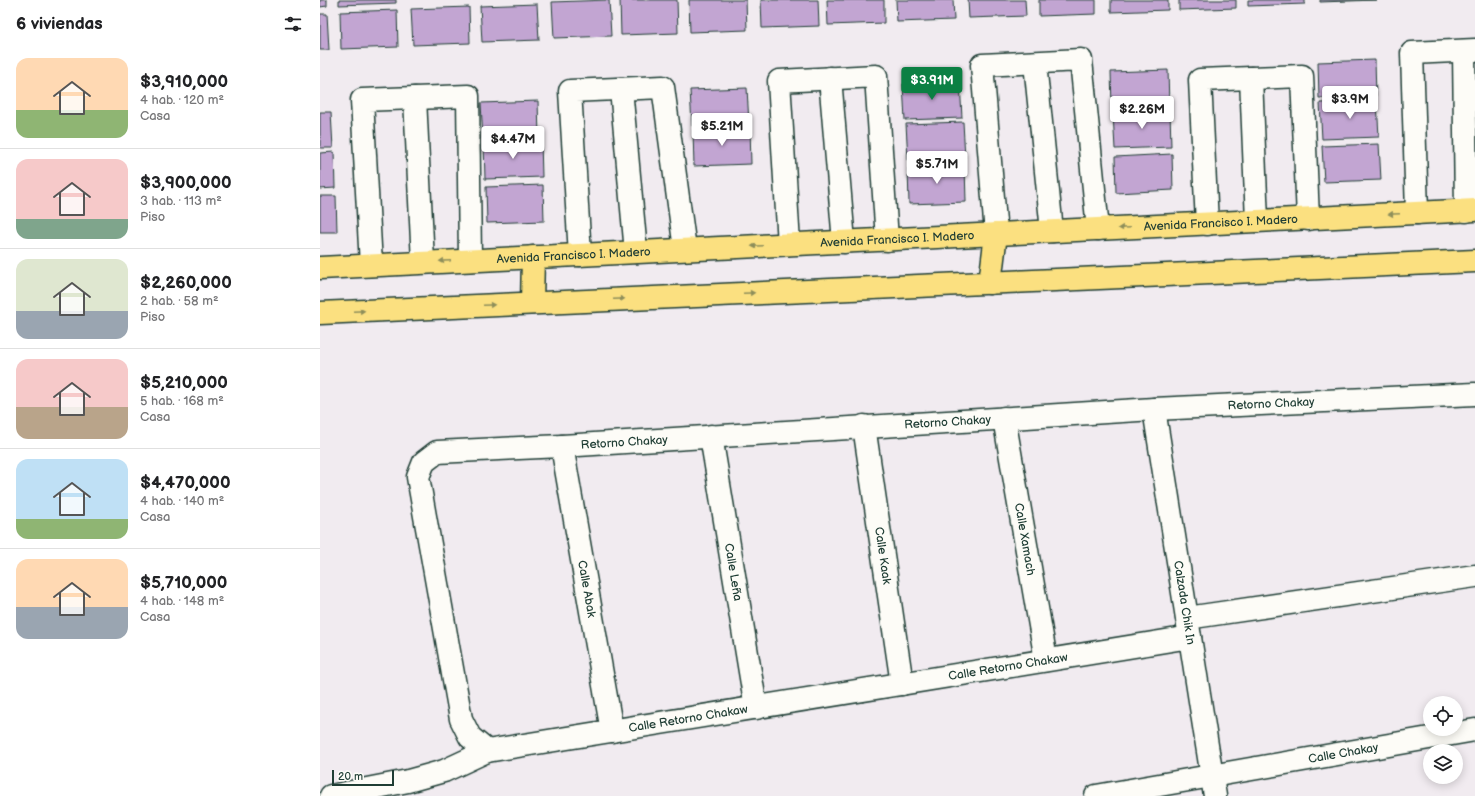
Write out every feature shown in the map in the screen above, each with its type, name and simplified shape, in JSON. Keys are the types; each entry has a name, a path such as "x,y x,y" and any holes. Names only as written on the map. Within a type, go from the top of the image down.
{"main road":[{"name":"Avenida Francisco I. Madero","path":"320,268 1470,210"},
{"path":"990,283 996,234"},
{"path":"532,303 533,257"},
{"path":"320,313 1475,261"}],"street":[{"path":"1417,213 1412,53 1470,50 1470,210"},
{"path":"996,234 982,65 1035,62 1081,60 1098,229"},
{"path":"1035,62 1052,231"},
{"path":"788,244 780,81 876,76 887,240"},
{"path":"1207,224 1200,80 1302,76 1308,219"},
{"path":"830,78 844,242"},
{"path":"1251,78 1257,221"},
{"path":"580,255 570,91 663,87 685,250"},
{"path":"621,89 636,252"},
{"path":"371,265 362,100 468,96 470,260"},
{"path":"415,98 423,262"},
{"name":"Retorno Chakay","path":"487,751 470,737 461,719 418,477 424,462 437,452 562,446 1154,409 1475,394"},
{"name":"Calzada Chik In","path":"1154,409 1213,786"},
{"name":"Calle Xamach","path":"1004,418 1046,660"},
{"name":"Calle Kaak","path":"864,426 902,684"},
{"name":"Calle Leña","path":"711,436 756,708"},
{"name":"Calle Abak","path":"562,446 612,731"},
{"name":"Calle Retorno Chakaw","path":"331,796 412,789 444,771 487,751 1046,660 1188,628 1475,576"},
{"name":"Calle Chakay","path":"1096,796 1213,786 1475,730"}],"building":[{"path":"320,0 327,0 327,6 320,7"},
{"path":"339,0 396,0 396,3 339,5"},
{"path":"609,0 611,36 554,38 552,2"},
{"path":"620,0 677,0 678,33 621,35"},
{"path":"689,0 746,0 747,30 690,32"},
{"path":"761,0 818,0 819,26 762,28"},
{"path":"827,0 884,0 884,23 828,25"},
{"path":"896,0 953,0 954,20 897,22"},
{"path":"968,0 1025,0 1026,16 969,18"},
{"path":"1039,0 1096,0 1096,14 1039,16"},
{"path":"1111,0 1168,0 1168,10 1111,12"},
{"path":"1179,0 1236,0 1236,8 1179,10"},
{"path":"1248,0 1305,0 1305,4 1248,6"},
{"path":"1320,0 1377,0 1320,2"},
{"path":"537,4 539,40 482,42 480,6"},
{"path":"469,7 470,43 413,45 411,9"},
{"path":"397,10 398,47 341,49 340,12"},
{"path":"320,14 327,14 329,50 320,50"},
{"path":"1375,60 1376,96 1319,98 1318,62"},
{"path":"1168,70 1169,106 1112,108 1111,72"},
{"path":"960,82 962,118 905,120 903,84"},
{"path":"747,88 749,124 692,126 690,90"},
{"path":"538,101 539,137 483,139 481,103"},
{"path":"1377,101 1379,137 1322,139 1320,103"},
{"path":"1170,111 1171,147 1115,149 1113,113"},
{"path":"320,112 331,112 333,148 320,148"},
{"path":"963,122 965,158 908,160 906,124"},
{"path":"750,128 751,164 694,166 693,130"},
{"path":"541,141 542,177 485,179 484,143"},
{"path":"1379,144 1381,180 1324,182 1322,146"},
{"path":"334,152 335,188 320,189 320,153"},
{"path":"1172,154 1173,190 1116,193 1115,157"},
{"path":"965,166 966,202 909,204 908,168"},
{"path":"543,185 544,221 487,223 486,187"},
{"path":"320,196 336,196 337,232 320,232"}]}
